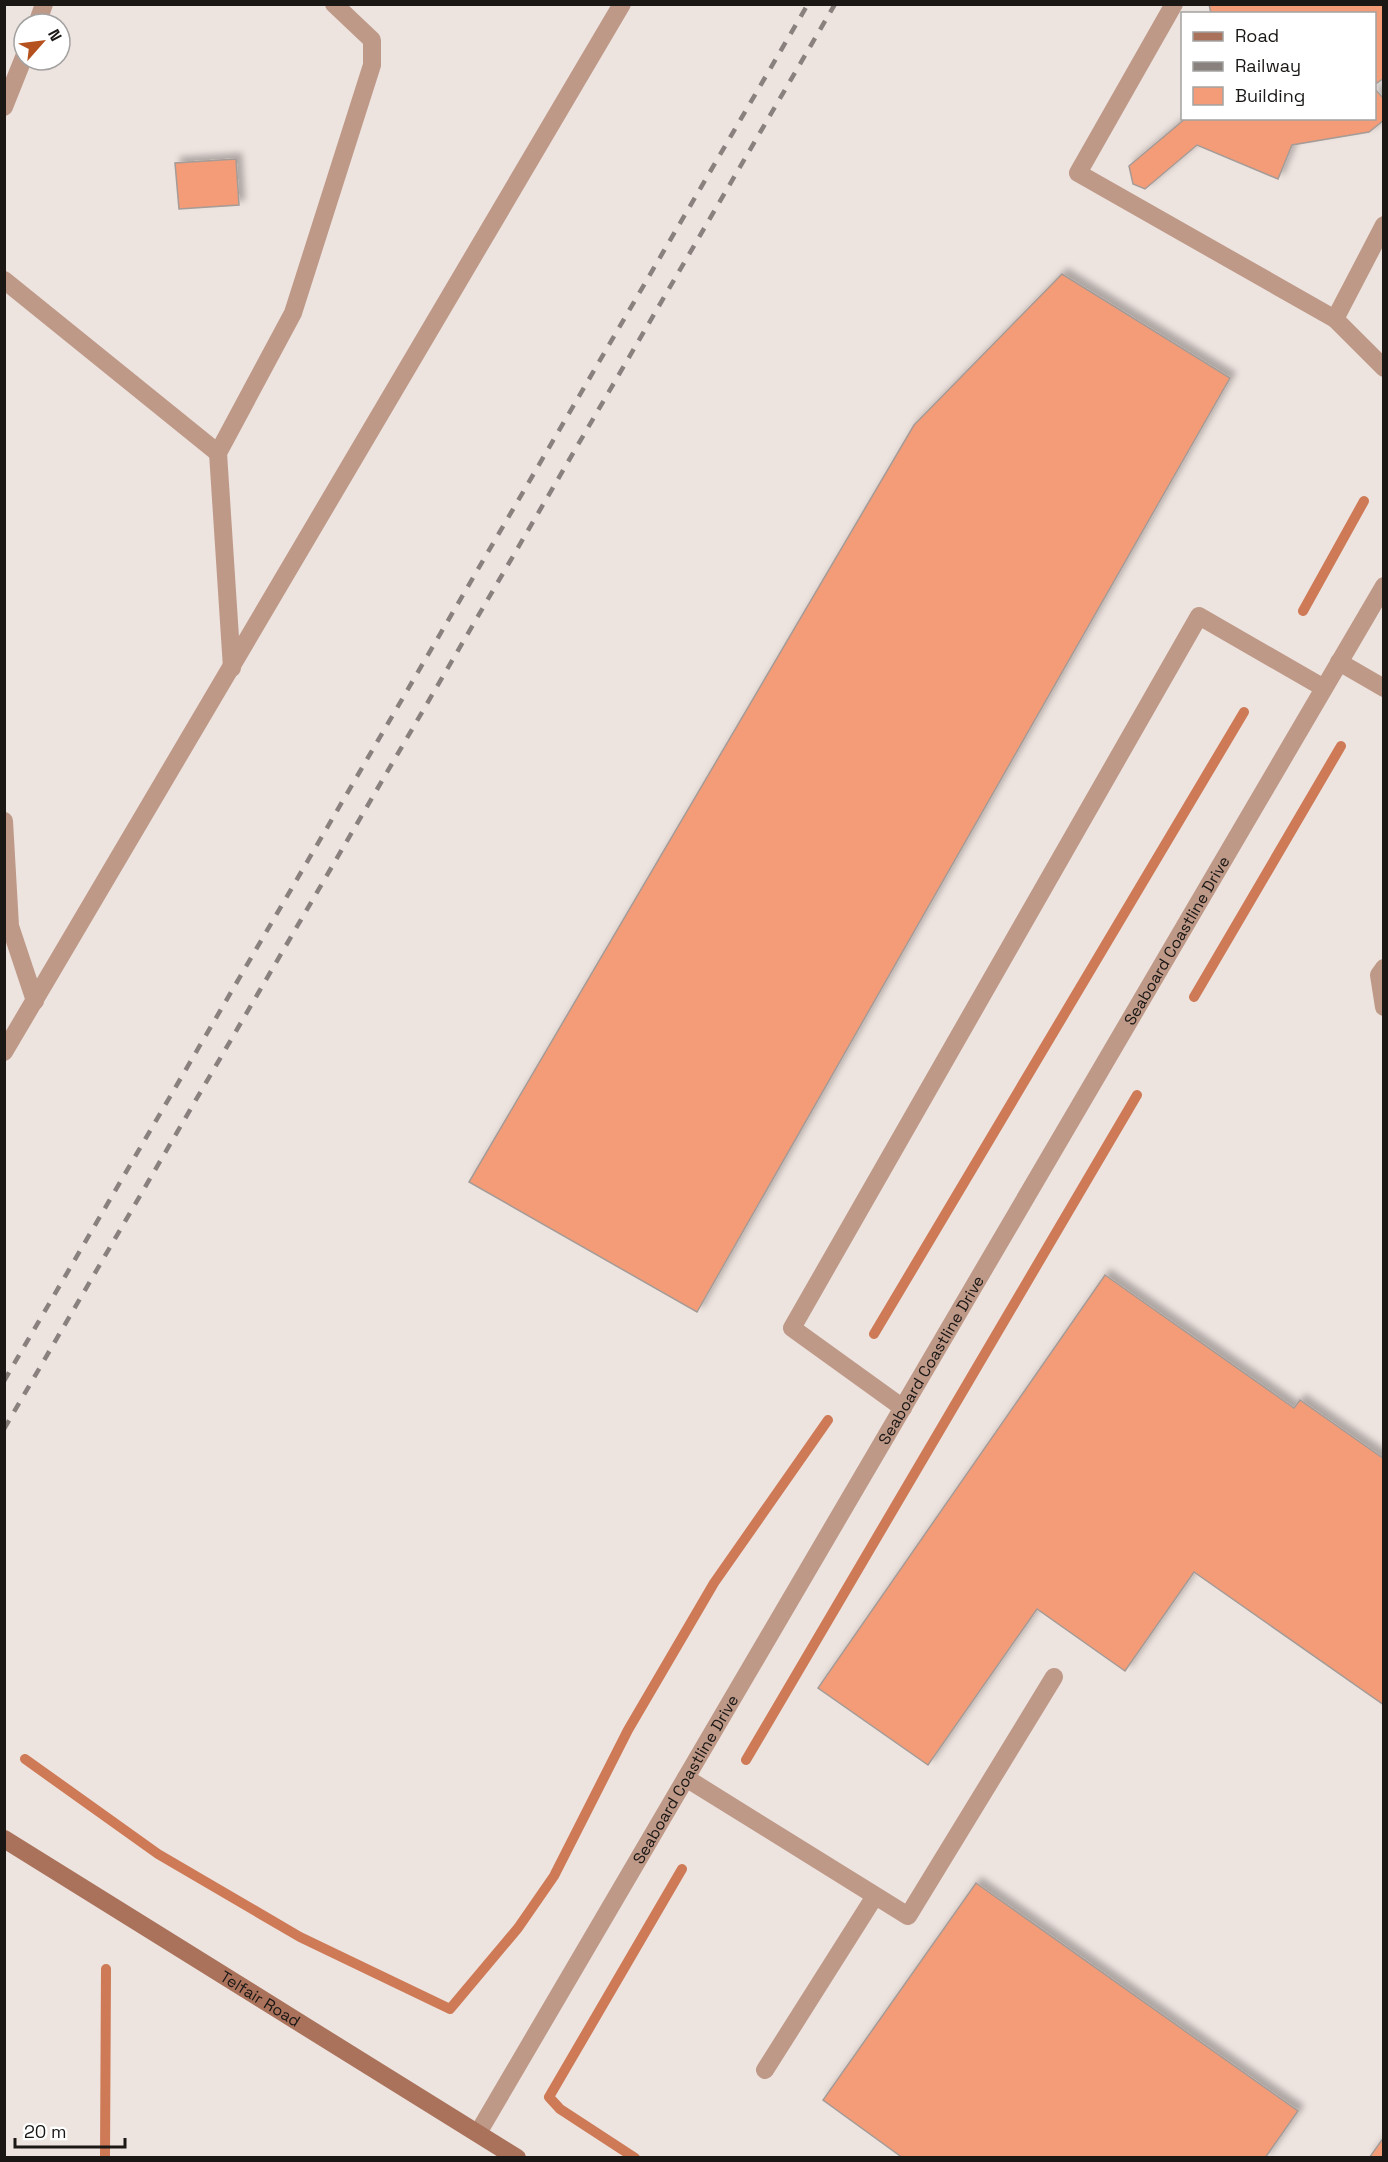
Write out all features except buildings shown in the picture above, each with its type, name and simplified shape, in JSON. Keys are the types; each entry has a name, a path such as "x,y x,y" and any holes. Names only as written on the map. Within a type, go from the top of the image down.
{"street":[{"path":"232,668 218,453 293,313 372,65 372,40 334,4"},
{"path":"4,1052 11,1027 35,1001 622,4"},
{"path":"1174,4 1078,173 1335,319 1383,368"},
{"path":"4,107 18,72"},
{"path":"1335,319 1383,225"},
{"path":"4,280 218,453"},
{"name":"Seaboard Coastline Drive","path":"478,2133 1383,586"},
{"path":"903,1407 792,1328 1199,616 1324,688"},
{"path":"1339,662 1383,688"},
{"path":"4,821 10,926 35,1001"},
{"path":"1383,968 1380,975 1383,1007"},
{"path":"686,1778 908,1916 1054,1677"},
{"name":"Telfair Road","path":"4,1839 517,2157"},
{"path":"765,2070 875,1896"}],"waterway":[{"path":"1303,611 1364,501"},
{"path":"874,1334 1244,712"},
{"path":"1194,997 1341,746"},
{"path":"746,1760 1137,1095"},
{"path":"25,1759 158,1854 300,1937 450,2009 518,1928 554,1876 628,1730 714,1583 828,1420"},
{"path":"635,2158 560,2109 549,2097 682,1869"},
{"path":"105,2158 106,1969"}],"railway":[{"path":"4,1381 808,4"},
{"path":"4,1429 835,4"}]}
